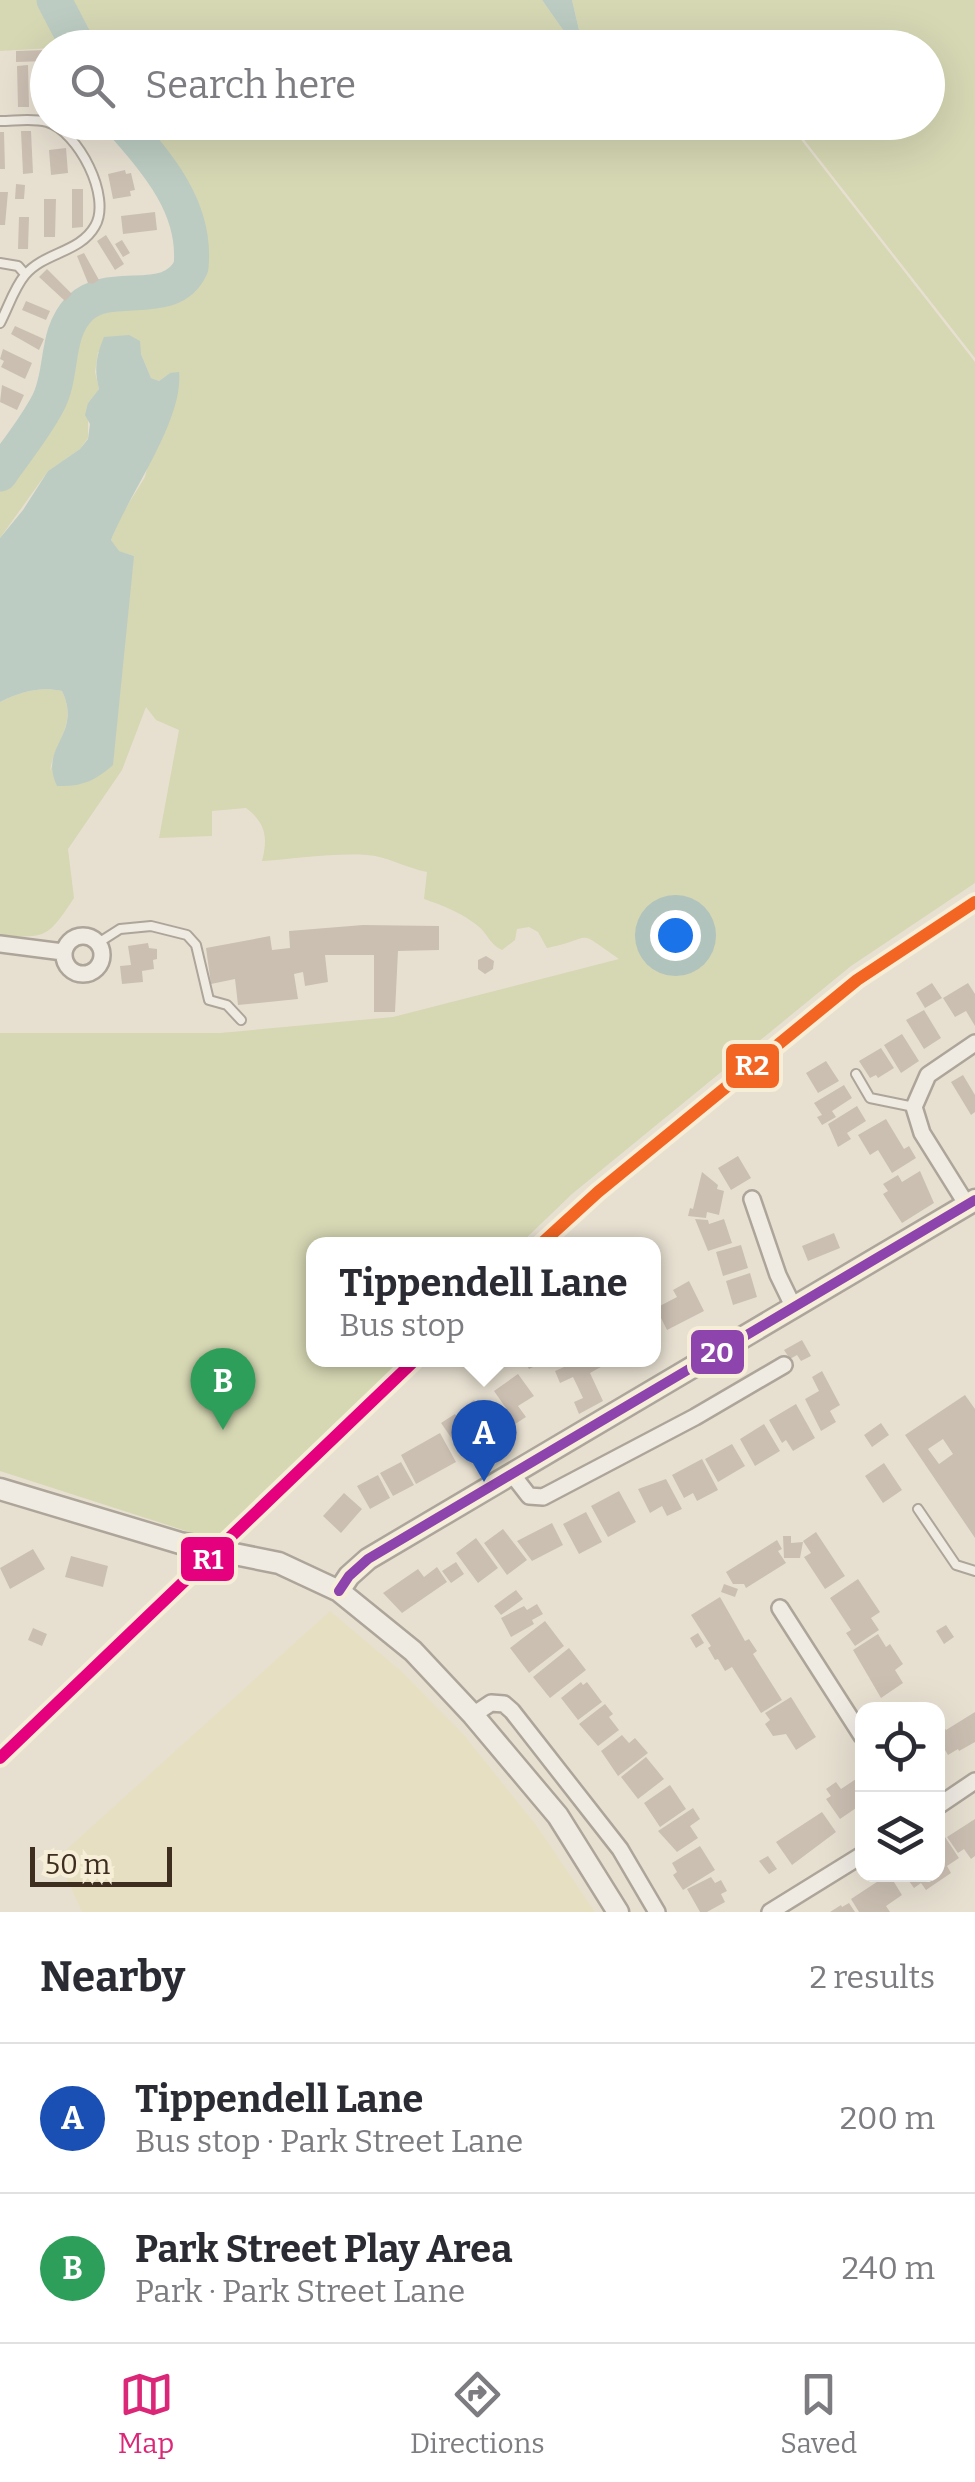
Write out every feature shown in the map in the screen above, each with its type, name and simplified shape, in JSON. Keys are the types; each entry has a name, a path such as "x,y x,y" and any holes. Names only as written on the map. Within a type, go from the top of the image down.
{"street":[{"path":"78,936 92,938 98,943 102,958 88,974 73,972 64,960 64,952 66,945 78,936"},
{"path":"0,944 64,952"},
{"path":"339,1591 368,1559 971,1202 922,1133 914,1107 928,1075 975,1043"},
{"path":"752,1199 778,1276 794,1308"},
{"path":"512,1474 530,1496 542,1497 695,1417 784,1365"},
{"path":"0,1489 180,1543 280,1563 339,1591 413,1650 474,1715 558,1816 618,1912"},
{"path":"780,1608 855,1725"},
{"path":"474,1715 491,1702 504,1704 512,1711 620,1849 656,1912"},
{"path":"945,1801 975,1782"},
{"path":"770,1912 855,1859"}],"lane":[{"path":"0,121 30,122"},
{"path":"0,323 26,274 84,239 96,225 98,196 88,164 71,140"},
{"path":"0,263 18,266 26,274"},
{"path":"98,943 120,929 151,926 187,935 196,945 210,1000 226,1005 241,1020"},
{"path":"856,1074 870,1098 914,1107"},
{"path":"918,1509 956,1565 975,1571"}],"shaded area":[{"path":"542,0 572,0 579,30 563,30"},
{"path":"129,335 140,341 151,378 159,381 179,372 178,391 154,457 111,540 119,551 134,556 113,765 87,782 57,786 53,760 67,719 62,691 30,691 0,702 0,538 48,471 88,439 90,424 85,415 88,403 99,389 97,363 104,337"},
{"path":"330,1611 400,1670 464,1735 539,1829 595,1912 82,1912 57,1858"}],"green space":[{"path":"0,0 42,0 60,30 30,30 30,49 0,51"},
{"path":"64,0 542,0 563,30 79,30"},
{"path":"572,0 975,0 975,358 804,140 945,140 945,30 579,30"},
{"path":"144,140 801,140 975,362 975,883 851,966 572,1194 527,1237 306,1237 306,1367 394,1367 214,1540 0,1471 0,1033 220,1033 393,1017 619,959 584,938 547,948 538,932 529,927 517,929 515,940 502,950 466,918 424,899 427,872 381,858 340,855 262,861 264,831 246,808 212,811 212,836 159,838 179,730 156,720 146,707 122,770 68,849 74,898 45,933 0,935 0,702 30,691 62,691 67,723 50,771 134,556 118,551 111,540 145,477 170,373 159,381 151,378 141,354 98,352 95,372 99,389 88,403 88,438 80,449 48,471 0,538 0,482 58,393 78,320 89,307 117,297 151,301 175,298 198,280 204,261 194,210 172,172"}],"building":[{"path":"16,51 30,51 30,62 16,62"},
{"path":"28,65 29,107 18,107 17,66"},
{"path":"21,131 30,131 33,173 23,174"},
{"path":"0,132 4,132 5,169 0,169"},
{"path":"66,148 68,173 51,175 49,150"},
{"path":"125,170 126,174 131,173 135,190 130,191 131,196 113,199 108,174"},
{"path":"16,184 25,185 24,199 15,199"},
{"path":"72,189 83,189 83,227 72,228"},
{"path":"0,192 8,192 5,225 0,225"},
{"path":"44,199 56,199 55,237 44,237"},
{"path":"155,212 157,230 123,234 121,216"},
{"path":"19,217 29,217 28,249 18,249"},
{"path":"106,235 124,264 115,270 97,241"},
{"path":"122,240 130,253 123,257 115,244"},
{"path":"84,253 99,280 93,284 88,283 77,256"},
{"path":"47,269 72,294 65,301 39,277"},
{"path":"26,301 50,311 46,320 22,310"},
{"path":"15,326 44,339 39,350 11,334"},
{"path":"3,349 32,363 25,379 1,367"},
{"path":"2,385 24,395 17,410 0,402"},
{"path":"363,925 439,926 439,950 398,951 395,1012 374,1012 374,955 325,955 328,982 305,986 303,972 294,974 298,999 238,1005 235,979 211,984 206,948 270,936 272,950 290,948 289,931"},
{"path":"148,943 149,948 157,949 154,969 142,971 143,982 122,984 120,966 131,965 128,946"},
{"path":"486,956 494,961 493,969 485,974 478,969 478,960"},
{"path":"932,983 942,998 925,1008 916,993"},
{"path":"968,983 975,994 975,1026 966,1011 955,1017 943,998"},
{"path":"924,1010 941,1038 924,1049 906,1020"},
{"path":"902,1034 919,1061 901,1073 884,1045"},
{"path":"881,1048 894,1068 878,1078 870,1078 859,1061"},
{"path":"826,1061 839,1081 818,1093 806,1073"},
{"path":"963,1075 975,1095 975,1112 971,1115 951,1082"},
{"path":"844,1085 852,1098 832,1111 836,1117 822,1125 817,1117 822,1115 814,1103"},
{"path":"857,1106 866,1121 847,1133 851,1139 838,1147 828,1124"},
{"path":"886,1119 904,1149 909,1146 916,1158 892,1173 878,1150 870,1155 858,1135"},
{"path":"738,1156 751,1178 731,1190 718,1168"},
{"path":"920,1171 934,1203 902,1223 883,1194 888,1191 883,1184 898,1175 902,1182"},
{"path":"702,1172 718,1185 717,1189 724,1191 719,1215 707,1212 706,1218 688,1216"},
{"path":"695,1219 708,1220 709,1224 724,1219 732,1243 708,1251"},
{"path":"834,1233 840,1248 808,1261 802,1246"},
{"path":"741,1245 748,1268 723,1276 716,1252"},
{"path":"750,1273 757,1297 733,1305 726,1281"},
{"path":"689,1281 704,1311 667,1330 661,1305 677,1297 673,1290"},
{"path":"802,1340 811,1356 801,1361 797,1355 790,1359 784,1350"},
{"path":"564,1367 601,1367 590,1373 603,1401 579,1414 574,1402 583,1398 573,1377 560,1383 555,1371"},
{"path":"822,1371 840,1405 830,1411 836,1422 821,1431 805,1399 819,1391 812,1377"},
{"path":"518,1374 534,1396 518,1406 526,1417 509,1428 512,1432 493,1451 463,1408 474,1400 484,1414 498,1404 504,1413 508,1411 494,1391"},
{"path":"965,1395 975,1409 975,1538 905,1435","holes":["943,1439 953,1454 939,1464 928,1449"]},
{"path":"796,1404 815,1438 793,1451 786,1440 782,1443 769,1420"},
{"path":"461,1414 486,1450 474,1459 469,1452 464,1456 441,1423"},
{"path":"881,1423 889,1435 872,1447 864,1435"},
{"path":"764,1424 780,1451 755,1466 740,1439"},
{"path":"440,1433 456,1462 416,1484 401,1455"},
{"path":"732,1444 745,1466 718,1482 705,1459"},
{"path":"702,1459 718,1490 697,1501 693,1493 684,1498 672,1475"},
{"path":"401,1462 414,1485 393,1496 380,1473"},
{"path":"884,1463 902,1490 883,1503 865,1476"},
{"path":"378,1475 390,1498 370,1509 357,1486"},
{"path":"666,1479 682,1509 667,1516 662,1506 650,1513 638,1489"},
{"path":"619,1491 636,1522 608,1537 591,1506"},
{"path":"344,1493 362,1509 341,1533 323,1516"},
{"path":"586,1512 602,1542 579,1554 563,1524"},
{"path":"552,1523 563,1545 532,1561 517,1541"},
{"path":"503,1529 527,1560 507,1575 484,1543"},
{"path":"816,1532 845,1576 825,1589 804,1557 811,1553 803,1541"},
{"path":"783,1536 791,1536 791,1543 803,1542 800,1558 784,1558"},
{"path":"476,1538 498,1568 478,1583 456,1553"},
{"path":"777,1540 782,1549 778,1551 786,1563 746,1588 744,1584 733,1584 726,1572"},
{"path":"33,1549 45,1569 10,1589 0,1568"},
{"path":"71,1556 108,1566 103,1587 65,1577"},
{"path":"456,1562 464,1574 451,1583 442,1571"},
{"path":"437,1567 447,1582 402,1613 383,1593 418,1569 424,1577"},
{"path":"858,1579 880,1612 871,1618 879,1630 855,1646 846,1633 851,1630 830,1598"},
{"path":"724,1584 738,1589 735,1597 721,1592"},
{"path":"516,1590 523,1599 501,1615 494,1606"},
{"path":"720,1597 745,1641 749,1639 757,1651 753,1654 782,1700 761,1713 732,1667 725,1671 715,1660 708,1648 711,1646 691,1615"},
{"path":"537,1604 543,1614 511,1637 501,1618"},
{"path":"545,1621 564,1646 529,1673 510,1648"},
{"path":"946,1625 954,1637 944,1644 936,1631"},
{"path":"33,1628 47,1634 42,1646 28,1640"},
{"path":"698,1633 704,1643 696,1648 690,1638"},
{"path":"878,1634 903,1664 895,1670 903,1683 881,1698 853,1650"},
{"path":"569,1648 586,1670 550,1698 533,1677"},
{"path":"581,1682 587,1682 602,1702 578,1720 561,1698"},
{"path":"791,1697 816,1737 796,1750 786,1734 773,1736 765,1724 770,1720 765,1713"},
{"path":"605,1704 619,1730 598,1746 579,1724"},
{"path":"975,1712 975,1742 948,1755 946,1730"},
{"path":"622,1735 629,1743 635,1738 648,1753 618,1776 601,1751"},
{"path":"646,1757 664,1779 638,1799 621,1777"},
{"path":"855,1780 855,1809 840,1819 826,1799 831,1796 826,1789 836,1782 841,1789"},
{"path":"670,1785 686,1809 660,1827 644,1803"},
{"path":"693,1808 700,1819 690,1826 698,1838 677,1852 658,1831"},
{"path":"822,1812 836,1832 792,1865 776,1842"},
{"path":"975,1819 975,1856 971,1859 964,1849 958,1853 947,1837"},
{"path":"945,1837 959,1858 947,1866 951,1873 945,1877"},
{"path":"700,1846 715,1870 683,1890 673,1875 677,1872 672,1863"},
{"path":"768,1856 777,1869 769,1874 759,1861"},
{"path":"711,1877 715,1883 721,1880 727,1891 721,1894 725,1902 700,1912 687,1889"},
{"path":"877,1882 894,1882 902,1895 886,1906 890,1912 859,1912 851,1899"},
{"path":"910,1882 938,1882 926,1890 921,1883 914,1888"},
{"path":"849,1903 855,1912 830,1912 841,1905"}],"waterway":[{"path":"54,0 70,30"},
{"path":"0,474 48,403 66,330 80,308 107,295 169,288 182,280 191,267 188,225 181,206 161,171 136,140"}],"transit line":[{"name":"R2","path":"549,1237 857,980 975,902"},
{"name":"20","path":"339,1591 368,1559 975,1200"},
{"name":"R1","path":"0,1758 408,1367"}],"place":[{"name":"Park Street Play Area","path":"223,1430"},
{"name":"Tippendell Lane","path":"484,1482"}]}
